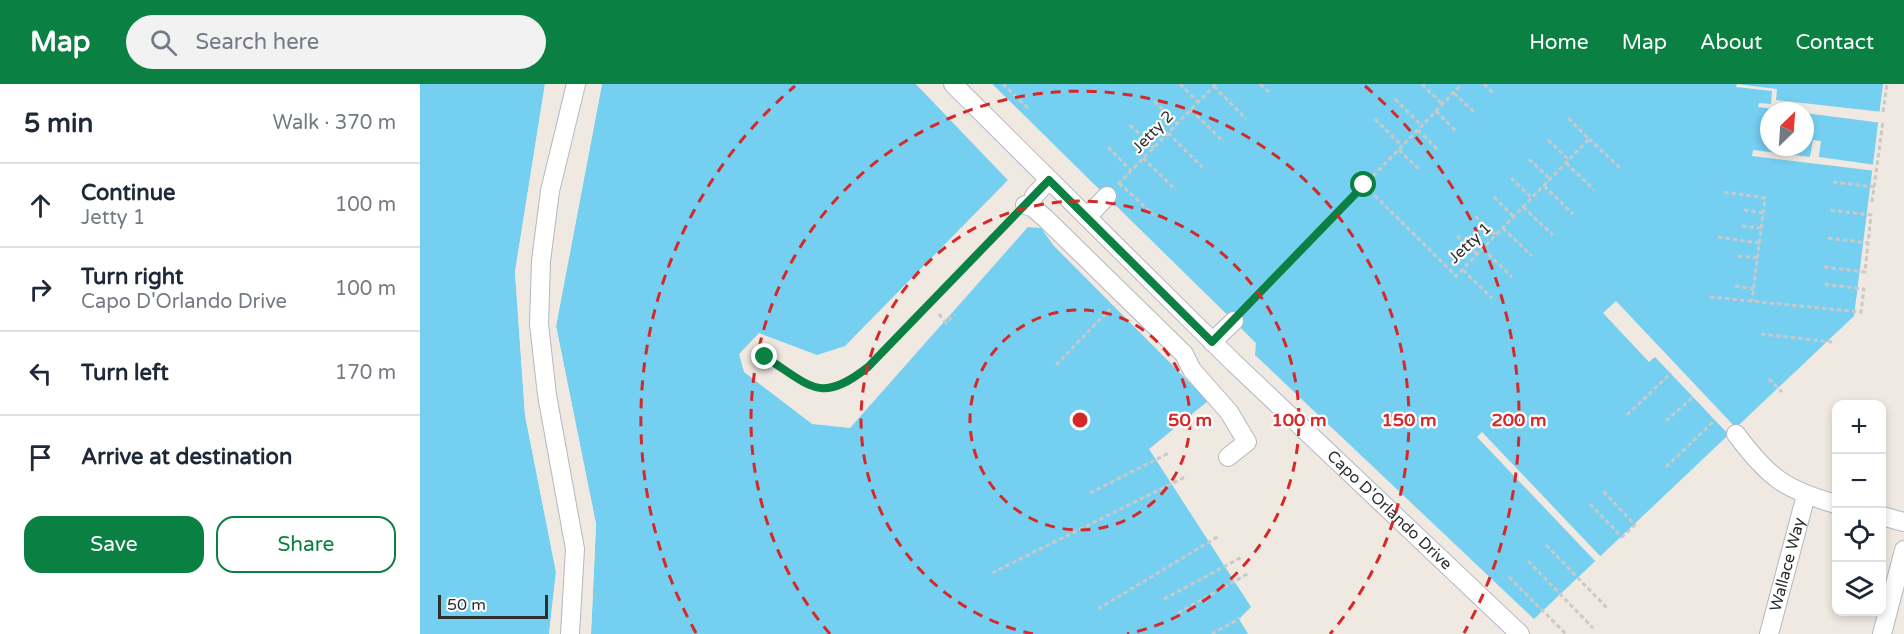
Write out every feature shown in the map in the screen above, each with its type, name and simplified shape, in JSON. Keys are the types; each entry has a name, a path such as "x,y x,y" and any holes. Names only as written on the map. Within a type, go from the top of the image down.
{"street":[{"path":"570,634 575,549 561,460 547,395 539,324 541,261 550,191 576,84"},
{"name":"Capo D'Orlando Drive","path":"953,84 1212,342 1520,634"},
{"path":"1049,180 1029,201 1032,207 1184,354 1192,370 1229,412 1247,442 1228,458"},
{"path":"1087,217 1107,196"},
{"path":"1212,342 1234,321"},
{"name":"Wallace Way","path":"1736,434 1756,461 1781,483 1806,495 1832,503"},
{"name":"Wallace Way","path":"1769,634 1806,495"},
{"path":"1886,517 1904,522"},
{"path":"1882,634 1904,550"}],"path":[{"path":"1003,84 1029,110"},
{"path":"1180,84 1198,102"},
{"path":"1260,84 1271,94"},
{"path":"1422,84 1443,104"},
{"path":"1234,321 1462,84"},
{"path":"1484,84 1493,93"},
{"path":"1883,112 1887,84"},
{"path":"1215,85 1246,119"},
{"name":"Jetty 2","path":"1107,196 1215,85"},
{"path":"1454,93 1474,112"},
{"path":"1395,99 1422,126"},
{"path":"1154,101 1177,124"},
{"path":"1191,110 1224,142"},
{"path":"1436,111 1456,131"},
{"path":"1567,117 1622,170"},
{"path":"1375,119 1419,169"},
{"path":"1872,202 1883,121"},
{"path":"1130,125 1154,148"},
{"path":"1418,130 1438,150"},
{"path":"1168,133 1202,167"},
{"name":"Jetty 1","path":"1364,185 1456,276 1589,139"},
{"path":"1548,140 1594,190"},
{"path":"1108,147 1131,171"},
{"path":"1143,158 1176,190"},
{"path":"1529,159 1550,179"},
{"path":"1511,178 1532,198"},
{"path":"1833,182 1874,187"},
{"path":"1119,183 1154,215"},
{"path":"1544,186 1573,214"},
{"path":"1724,192 1765,198 1752,301"},
{"path":"1494,197 1514,217"},
{"path":"765,357 814,388 830,390 847,384 868,367 1029,201"},
{"path":"1523,207 1553,235"},
{"path":"1744,210 1763,213"},
{"path":"1824,267 1865,272 1871,215 1829,210"},
{"path":"1475,216 1496,235"},
{"path":"1742,226 1761,228"},
{"path":"1503,228 1532,256"},
{"path":"1457,236 1477,254"},
{"path":"1718,237 1760,243"},
{"path":"1828,238 1868,243"},
{"path":"1483,249 1512,277"},
{"path":"1738,256 1758,258"},
{"path":"1462,270 1492,298"},
{"path":"1710,297 1861,312 1864,289 1822,284"},
{"path":"1735,286 1754,289"},
{"path":"1056,365 1110,309"},
{"path":"939,314 946,322 955,314"},
{"path":"1761,333 1832,342"},
{"path":"1627,416 1671,373"},
{"path":"1768,379 1782,392"},
{"path":"1666,421 1693,397"},
{"path":"1666,468 1715,420"},
{"path":"1090,493 1169,453"},
{"path":"992,573 1187,476"},
{"path":"1590,504 1622,537 1630,530 1635,525 1603,491"},
{"path":"1098,609 1219,536"},
{"path":"1546,545 1608,609"},
{"path":"1164,599 1242,557"},
{"path":"1528,561 1593,628"},
{"path":"1178,614 1249,573"},
{"path":"1509,577 1566,634"},
{"path":"1212,634 1240,618"}],"water":[{"path":"420,84 545,84 515,272 525,415 556,572 549,634 420,634"},
{"path":"602,84 916,84 1008,180 845,346 817,355 759,333 739,354 744,372 812,424 850,428 1028,227 1041,228 1054,246 1208,401 1149,449 1251,607 1239,619 1248,634 591,634 596,524 556,326"},
{"path":"992,84 1883,84 1854,316 1534,619 1255,355 1256,343"}],"pier":[{"path":"545,84 548,84 548,88 518,272 528,414 559,571 552,634 549,634 556,572 525,415 515,272"},
{"path":"599,84 602,84 556,326 596,524 591,634 588,634 593,524 553,326"},
{"path":"916,84 920,84 1010,179 1008,180"},
{"path":"989,84 992,84 1049,140 1047,142"},
{"path":"1737,84 1777,89 1776,100 1794,102 1771,102 1772,91 1736,87"},
{"path":"1814,104 1883,112 1882,123 1814,114"},
{"path":"1814,140 1821,141 1819,157 1876,165 1876,171 1752,156 1753,150 1760,151 1760,156 1814,156"},
{"path":"1616,301 1737,429 1730,436 1655,357 1649,362 1603,313"},
{"path":"1482,432 1602,558 1597,563 1477,437"}],"route":[{"path":"765,357 814,388 830,390 847,384 868,367 1049,180 1212,342 1364,185"}]}
